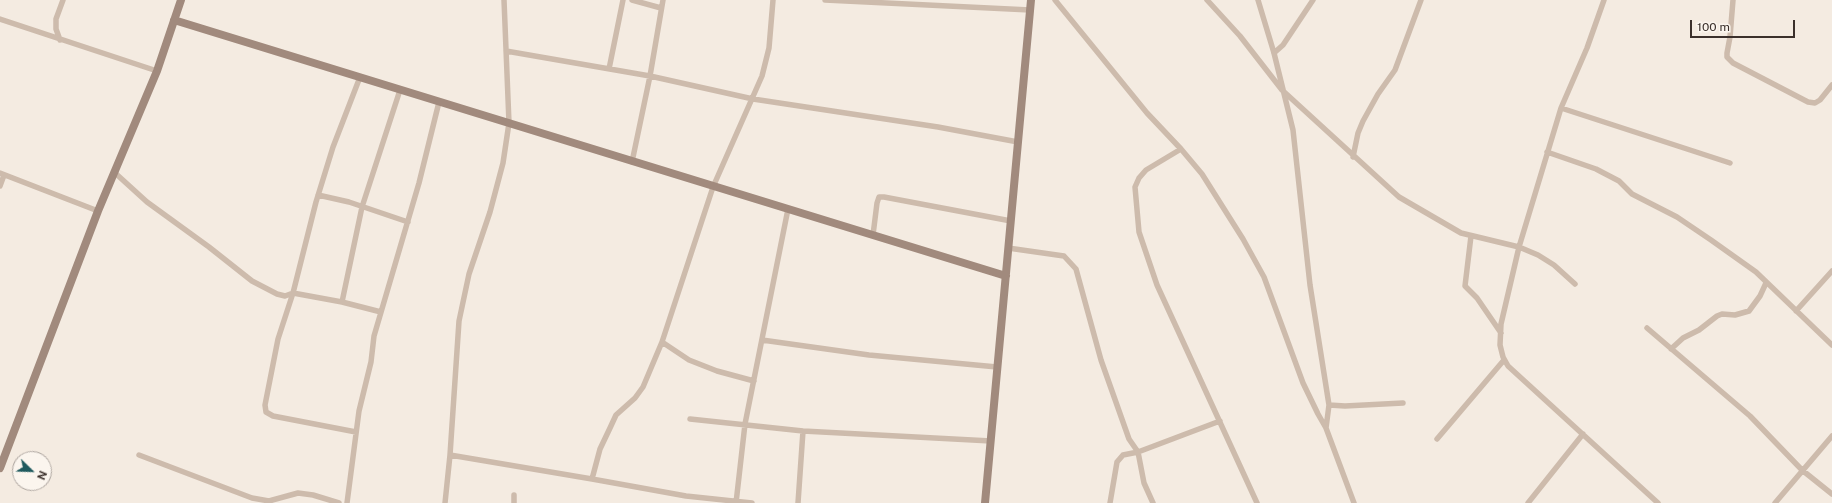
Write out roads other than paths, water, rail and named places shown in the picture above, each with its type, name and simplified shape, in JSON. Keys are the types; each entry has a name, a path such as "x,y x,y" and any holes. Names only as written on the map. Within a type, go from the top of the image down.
{"street":[{"path":"60,40 56,29 56,19 63,0"},
{"path":"0,468 98,211 157,70 181,0"},
{"path":"445,503 450,455 459,321 469,274 490,212 503,163 509,123 504,0"},
{"path":"609,69 623,0"},
{"path":"632,0 661,8"},
{"path":"632,162 650,76 663,0"},
{"path":"592,479 600,449 616,415 635,398 643,386 662,342 713,187 762,76 769,48 772,0"},
{"path":"825,0 1030,10"},
{"path":"985,503 1031,0"},
{"path":"1056,0 1147,113 1202,174 1243,239 1264,277 1303,383 1326,428 1354,503"},
{"path":"1207,0 1240,36 1282,90 1399,197 1461,233 1519,247 1554,265 1575,284"},
{"path":"1258,0 1274,52 1282,90 1293,130 1310,285 1329,405 1326,428"},
{"path":"1274,52 1283,46 1313,0"},
{"path":"1353,156 1358,133 1363,121 1378,94 1395,70 1421,0"},
{"path":"1604,0 1587,48 1561,108 1547,152 1519,247 1501,324 1500,345 1504,360 1508,366 1658,503"},
{"path":"1733,0 1727,53 1729,60 1808,102 1815,103 1820,100 1832,85"},
{"path":"0,19 60,40 157,70"},
{"path":"174,20 1006,276"},
{"path":"506,51 650,76 753,99 938,127 1018,142"},
{"path":"356,432 273,416 266,412 265,405 278,340 293,293 318,195 333,147 360,78"},
{"path":"342,302 362,207 400,90"},
{"path":"347,503 359,411 371,362 374,336 408,222 439,102"},
{"path":"1561,108 1730,162"},
{"path":"1181,149 1146,170 1134,187 1139,232 1157,285 1257,503"},
{"path":"1547,152 1596,169 1619,181 1632,194 1677,218 1756,272 1832,345"},
{"path":"114,172 147,202 209,247 252,281 277,294 285,296 293,293 342,302 381,312"},
{"path":"0,186 2,174 98,211"},
{"path":"318,195 408,222"},
{"path":"872,235 876,203 879,198 884,197 1011,221"},
{"path":"736,502 745,424 788,209"},
{"path":"1472,236 1465,286 1477,298 1501,333"},
{"path":"1008,248 1064,256 1076,269 1101,360 1129,439 1138,452 1144,483 1153,503"},
{"path":"1796,311 1832,270"},
{"path":"1671,350 1683,338 1699,330 1717,316 1722,314 1735,315 1749,311 1760,296 1766,283"},
{"path":"1646,328 1750,416 1802,470 1832,494"},
{"path":"762,340 868,355 997,367"},
{"path":"662,342 689,360 717,371 754,381"},
{"path":"1437,439 1504,360"},
{"path":"1329,405 1345,406 1403,402"},
{"path":"690,419 803,431 991,441"},
{"path":"1110,503 1117,462 1123,455 1138,452 1220,421"},
{"path":"798,503 803,431"},
{"path":"1528,503 1583,434"},
{"path":"1775,503 1832,436"},
{"path":"140,455 252,498 269,501 298,493 314,495 339,503"},
{"path":"450,455 686,496 752,503"},
{"path":"514,495 514,503"}]}
